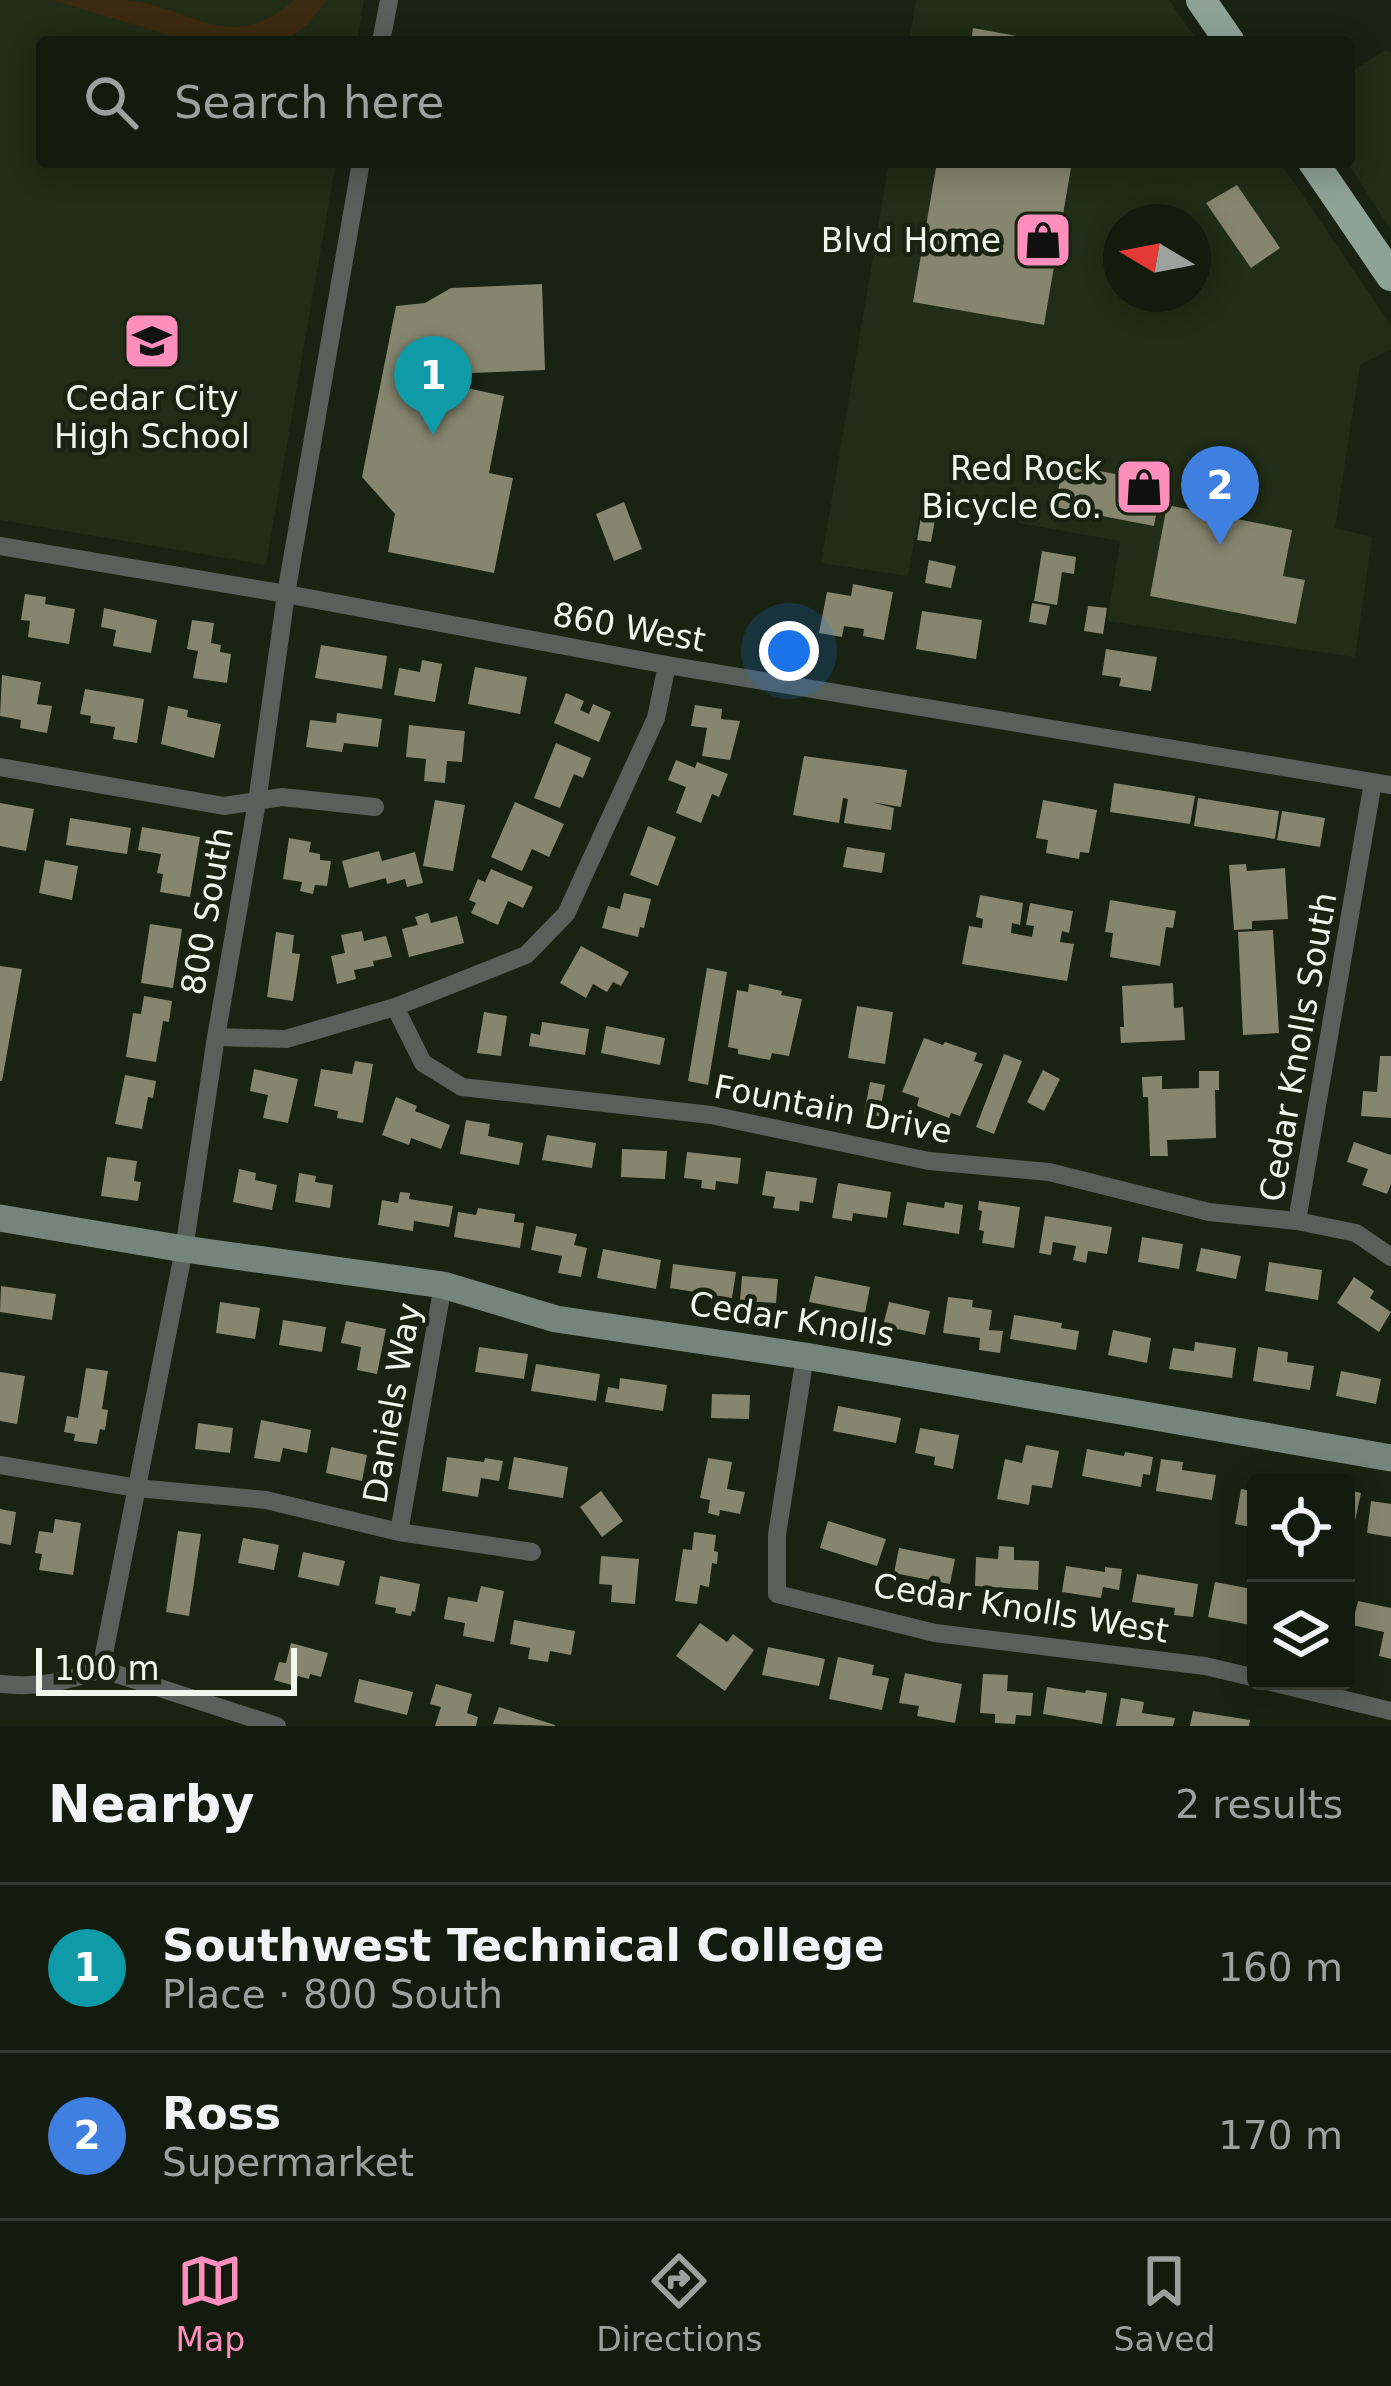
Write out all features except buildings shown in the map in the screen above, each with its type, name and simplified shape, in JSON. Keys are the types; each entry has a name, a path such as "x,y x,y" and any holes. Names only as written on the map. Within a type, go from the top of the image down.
{"main road":[{"path":"1201,0 1226,36"},
{"path":"1316,168 1391,276"}],"street":[{"path":"382,36 388,0"},
{"name":"800 South","path":"101,1669 184,1249 286,594 360,168"},
{"name":"860 West","path":"0,546 667,665 1382,784"},
{"path":"216,1037 286,1039 394,1007 526,955 566,914 656,718 667,665"},
{"path":"0,767 224,806 282,796 375,807"},
{"name":"Cedar Knolls South","path":"1382,784 1297,1221 1356,1233 1391,1257"},
{"name":"Fountain Drive","path":"394,1007 423,1063 462,1087 711,1115 929,1161 1049,1172 1209,1212 1297,1221"},
{"name":"Cedar Knolls","path":"0,1218 443,1285 556,1319 806,1356 1391,1458"},
{"name":"Daniels Way","path":"399,1532 443,1285"},
{"name":"Cedar Knolls West","path":"806,1356 777,1535 777,1594 935,1633 1205,1666 1247,1676"},
{"path":"0,1466 136,1488 266,1500 399,1532 532,1552"},
{"path":"0,1684 27,1687 65,1682 101,1669 277,1726"},
{"path":"1304,1690 1391,1711"}],"shaded area":[{"name":"Cedar City High School","path":"0,0 364,0 358,36 36,36 36,168 335,168 266,565 0,520"},
{"path":"52,0 127,0 230,27 271,17 294,0 327,0 292,36 172,36"},
{"path":"916,0 1169,0 1194,36 910,36"},
{"path":"1384,51 1391,52 1391,230 1351,168 1355,168 1355,69"},
{"path":"888,168 1284,168 1391,325 1391,349 1360,365 1335,528 1372,537 1355,657 1107,621 1120,541 921,506 908,576 821,563"}],"place":[{"name":"Blvd Home","path":"1043,240"},
{"name":"Cedar City High School","path":"152,341"},
{"name":"Southwest Technical College","path":"433,435"},
{"name":"Red Rock Bicycle Co.","path":"1144,487"},
{"name":"Ross","path":"1220,545"}]}
